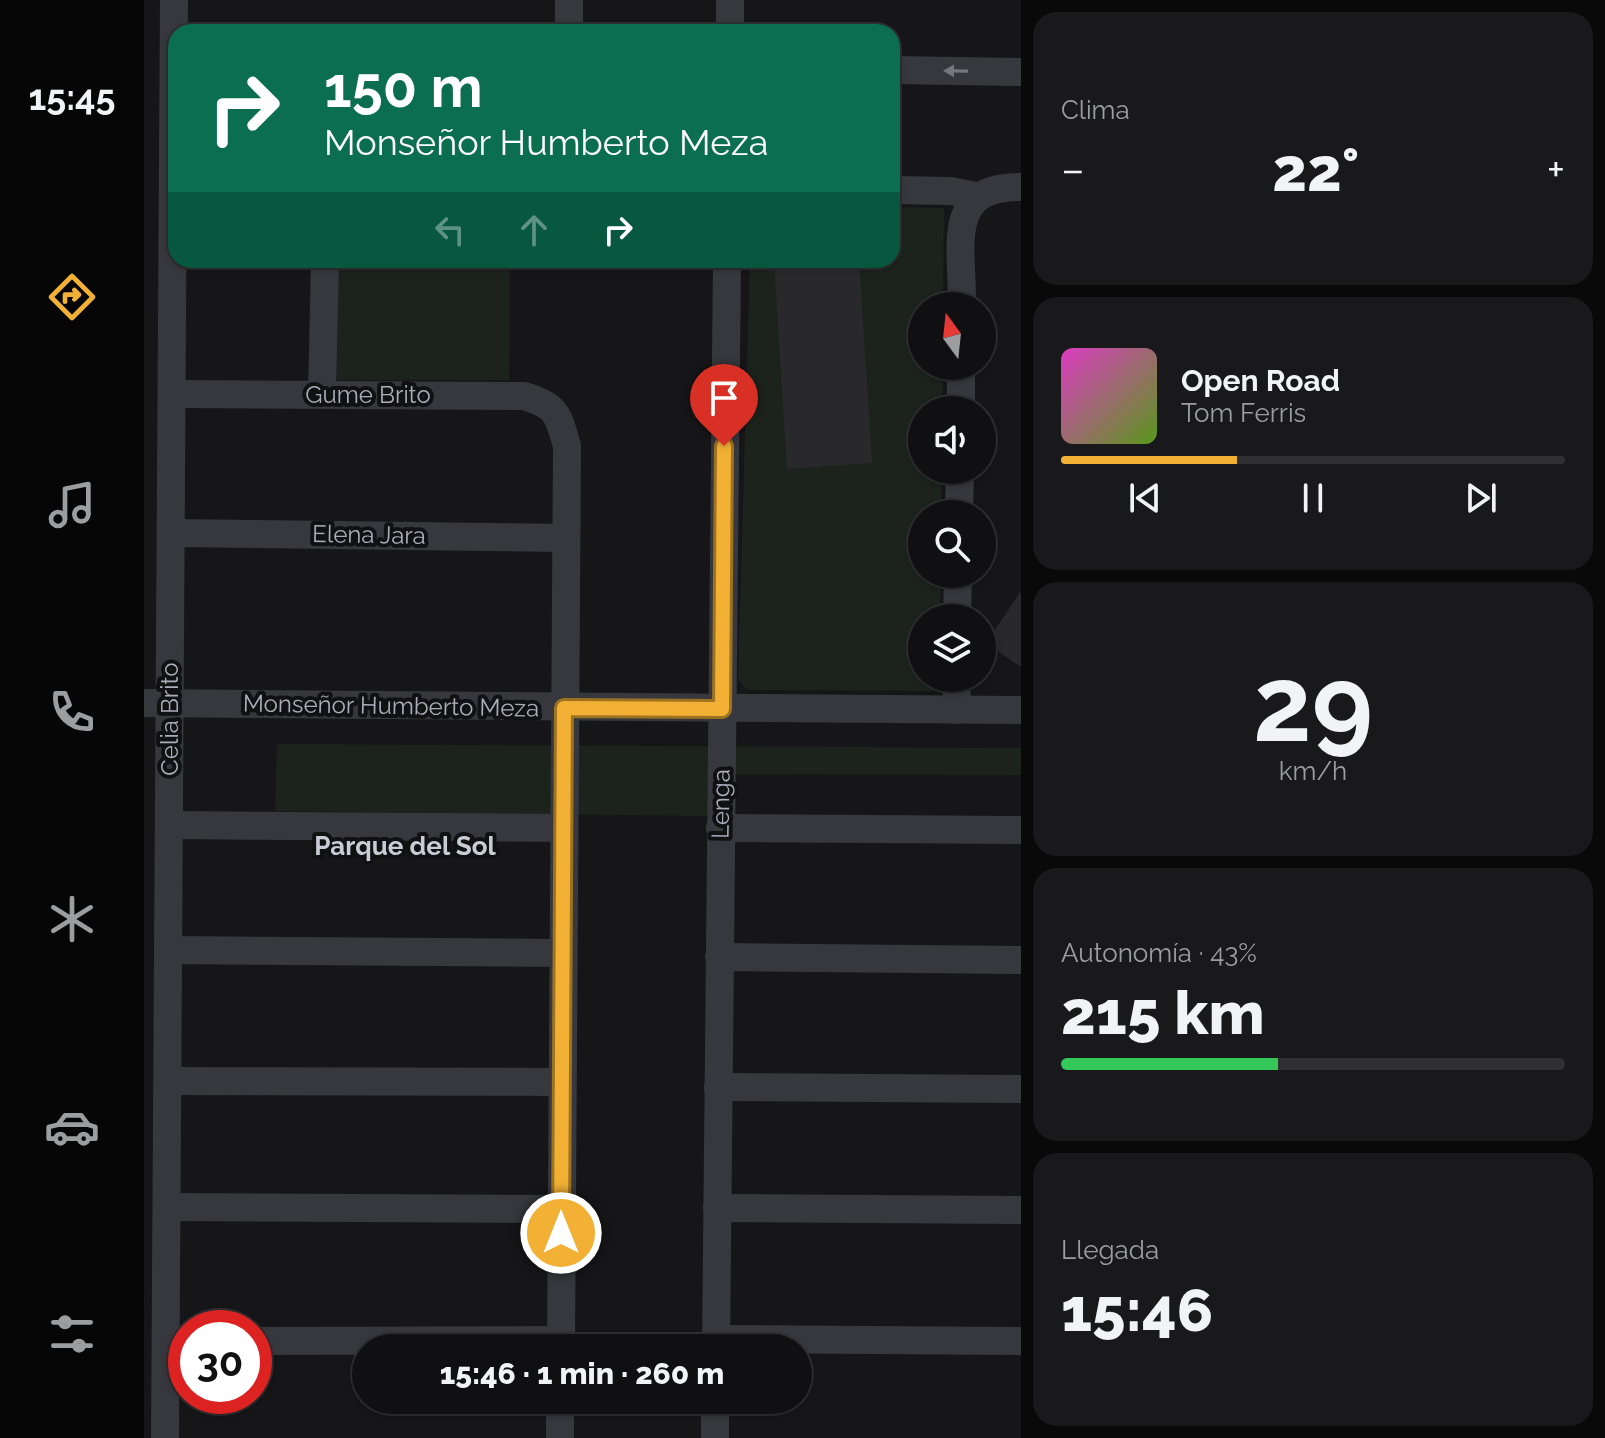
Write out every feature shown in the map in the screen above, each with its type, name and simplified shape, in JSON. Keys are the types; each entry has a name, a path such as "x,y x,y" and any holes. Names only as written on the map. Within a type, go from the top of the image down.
{"street":[{"name":"Celia Brito","path":"174,0 174,24"},
{"path":"569,0 569,24"},
{"path":"730,0 730,24"},
{"path":"900,70 1021,72"},
{"path":"900,190 951,191 976,196 997,187 1021,187"},
{"path":"962,292 963,223 976,196"},
{"name":"Celia Brito","path":"174,268 172,533 157,703 169,825 167,1207 174,1310"},
{"path":"322,395 325,268"},
{"name":"Lenga","path":"716,1334 727,268"},
{"name":"Gume Brito","path":"173,394 524,396 545,402 558,414 567,446 566,538"},
{"name":"Elena Jara","path":"172,533 566,538"},
{"path":"561,1334 566,538"},
{"path":"956,710 957,692"},
{"name":"Monseñor Humberto Meza","path":"157,703 1021,710"},
{"path":"169,825 563,828"},
{"path":"720,828 1021,830"},
{"path":"168,950 563,953"},
{"path":"719,957 1021,960"},
{"path":"168,1081 562,1082"},
{"path":"718,1087 1021,1089"},
{"path":"167,1207 561,1209"},
{"path":"717,1208 1021,1210"},
{"path":"272,1341 352,1342"},
{"path":"812,1343 1021,1341"},
{"name":"Celia Brito","path":"165,1438 168,1412"},
{"path":"560,1414 560,1438"},
{"path":"715,1414 715,1438"}],"shaded area":[{"path":"900,207 944,208 943,292 908,292 908,380 943,380 942,396 908,396 908,484 942,484 941,500 908,500 908,588 941,588 940,604 908,604 908,691 747,690 738,679 750,268 900,268"},
{"path":"338,268 510,268 509,380 337,380"},
{"path":"277,744 1021,748 1021,775 710,774 709,816 275,811"}],"building":[{"path":"774,268 860,268 872,463 787,469"},
{"path":"1021,591 1021,667 996,650 996,628"}],"district":[{"name":"Parque del Sol","path":"405,846"}],"route":[{"path":"561,1233 564,708 722,709 724,446"}]}
